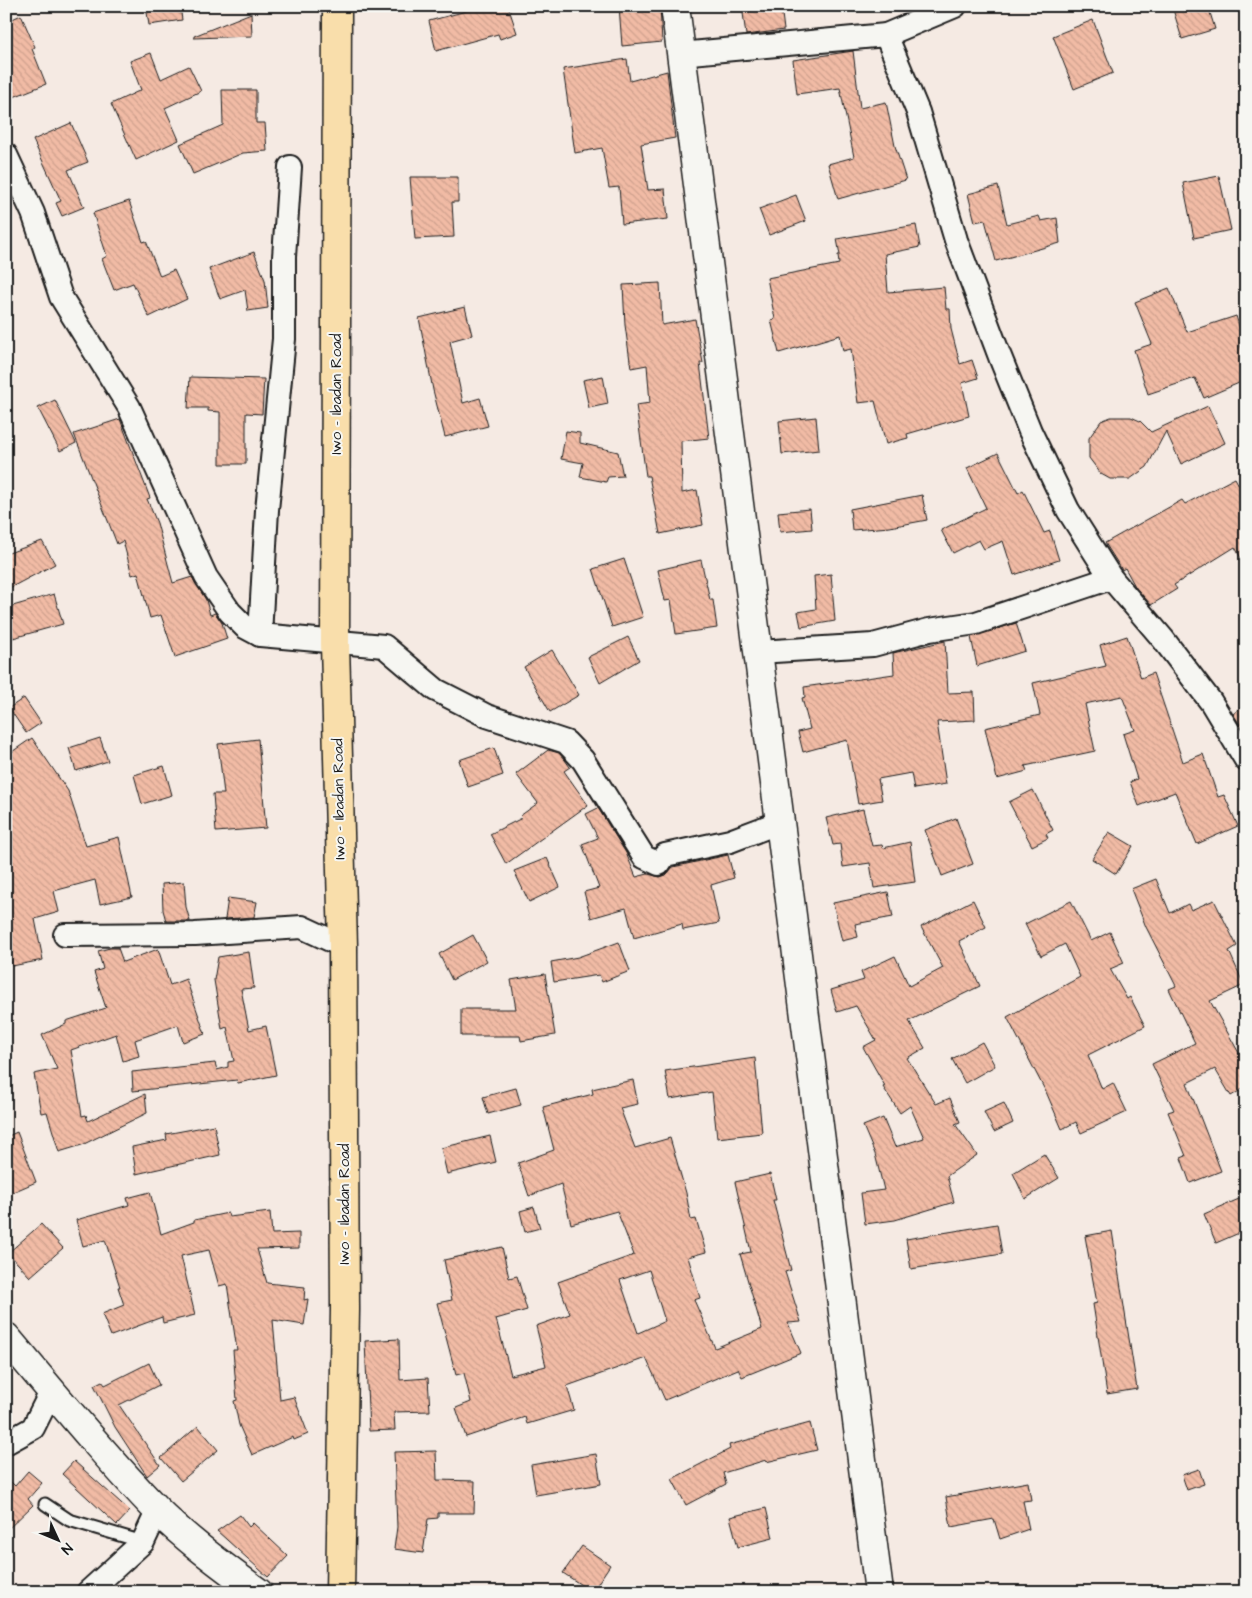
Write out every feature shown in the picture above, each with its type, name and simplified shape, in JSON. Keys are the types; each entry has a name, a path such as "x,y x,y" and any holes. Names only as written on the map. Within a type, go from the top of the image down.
{"main road":[{"name":"Iwo - Ibadan Road","path":"337,6 336,644 343,946 345,1310 340,1592"}],"street":[{"path":"674,6 879,1592"},
{"path":"680,54 886,35 955,6"},
{"path":"886,35 918,112 956,240 1030,431 1068,510 1111,578 1163,638 1212,702 1246,760"},
{"path":"6,155 33,213 61,297 129,406 206,577 230,612 245,628 260,635 336,644 384,646 436,690 487,716 566,742 583,760 644,857 659,864 665,855 730,841 780,822"},
{"path":"260,635 267,510 284,339 284,257 290,167"},
{"path":"758,652 873,645 929,630 976,623 1111,578"},
{"path":"65,935 196,934 302,927 343,946"},
{"path":"6,1337 158,1510 200,1549 258,1592"},
{"path":"6,1444 33,1428 52,1390"},
{"path":"88,1592 143,1542 158,1510"}],"lane":[{"path":"45,1504 69,1520 143,1542"}],"building":[{"path":"146,6 180,6 182,20 149,25"},
{"path":"485,6 508,6 517,33 500,39 498,34 436,51 429,21"},
{"path":"619,6 660,6 662,42 622,46"},
{"path":"742,6 781,6 784,30 746,35"},
{"path":"1172,6 1208,6 1215,29 1182,39"},
{"path":"251,13 252,36 194,38 194,36"},
{"path":"21,15 35,47 32,49 46,84 6,100 6,22"},
{"path":"1093,20 1113,73 1074,89 1053,36"},
{"path":"853,51 860,108 886,102 895,146 906,180 838,199 828,164 854,157 840,88 797,94 793,60"},
{"path":"151,53 161,79 189,66 201,91 165,108 179,140 136,160 111,104 141,90 130,61"},
{"path":"627,59 630,81 667,71 675,138 641,144 648,190 665,189 668,219 622,224 619,187 609,188 602,148 575,153 563,69"},
{"path":"222,90 256,90 256,123 265,123 267,151 243,153 193,174 180,144 223,125"},
{"path":"71,123 88,162 68,170 84,207 62,216 56,203 61,201 33,140"},
{"path":"1219,176 1231,230 1194,238 1183,183"},
{"path":"410,177 458,177 458,202 452,202 454,237 415,239"},
{"path":"998,186 1007,224 1039,216 1041,221 1057,218 1060,243 996,261 985,220 975,222 968,194"},
{"path":"796,195 806,221 769,235 759,209"},
{"path":"129,201 143,242 146,241 160,276 174,270 187,299 149,317 133,283 114,290 102,259 107,256 93,213"},
{"path":"916,225 920,247 885,254 888,292 944,287 946,309 950,309 951,329 960,364 972,360 978,378 962,383 969,416 907,434 908,438 886,444 875,401 858,403 851,349 843,351 840,335 779,353 771,320 775,319 767,278 839,264 838,255 840,255 837,239"},
{"path":"254,252 265,280 268,308 248,311 245,290 220,299 209,269"},
{"path":"660,283 662,325 695,319 703,363 700,363 709,438 681,441 682,493 697,490 703,525 660,534 649,476 646,476 636,405 650,403 647,365 631,368 625,325 623,285"},
{"path":"1169,288 1187,332 1236,316 1245,344 1240,345 1246,359 1246,380 1204,398 1195,378 1148,394 1134,350 1152,344 1135,302"},
{"path":"465,307 472,335 450,341 463,403 480,398 488,426 445,437 433,390 419,318"},
{"path":"603,376 608,404 589,408 583,380"},
{"path":"190,377 264,379 262,414 246,413 246,464 220,464 220,412 208,411 208,408 188,408"},
{"path":"55,400 76,443 60,451 38,408"},
{"path":"1208,406 1225,443 1181,464 1166,431 1147,467 1130,479 1110,479 1101,474 1089,458 1089,438 1101,421 1111,417 1131,417 1140,421 1151,432"},
{"path":"816,417 819,450 782,454 779,421"},
{"path":"120,419 150,498 147,499 157,523 173,583 192,577 206,600 210,615 215,613 222,623 227,639 175,657 161,615 150,618 138,573 132,575 123,541 117,544 74,434"},
{"path":"566,431 580,433 580,443 618,452 623,476 608,477 606,482 580,477 583,463 561,459"},
{"path":"998,453 1018,493 1023,490 1044,533 1050,531 1059,560 1014,575 1003,541 984,549 979,540 953,553 941,530 986,508 967,468"},
{"path":"1235,478 1246,498 1246,568 1235,547 1174,585 1177,589 1151,605 1136,588 1125,568 1122,570 1105,543 1182,500 1185,504"},
{"path":"922,495 927,520 890,527 852,530 850,509"},
{"path":"810,509 812,529 780,532 778,512"},
{"path":"42,541 55,564 6,590 6,554"},
{"path":"624,559 643,617 612,627 593,569"},
{"path":"701,560 710,600 713,600 717,628 676,634 671,600 665,601 658,570"},
{"path":"831,574 835,621 801,627 798,612 816,609 814,576"},
{"path":"54,594 63,624 13,638 6,608"},
{"path":"1016,623 1025,651 977,666 971,637"},
{"path":"1127,636 1141,678 1153,673 1183,762 1203,754 1218,797 1224,795 1238,826 1197,844 1175,792 1139,806 1130,782 1137,779 1123,734 1135,730 1122,696 1085,704 1095,751 1025,766 1027,771 997,779 985,728 1040,715 1033,683 1106,666 1100,645"},
{"path":"628,637 639,660 600,683 588,657"},
{"path":"945,641 948,693 974,692 975,720 937,722 946,784 914,789 911,773 878,779 882,800 858,804 847,740 803,752 798,732 810,729 802,698 805,697 804,687 894,674 893,653"},
{"path":"552,650 579,695 550,712 524,667"},
{"path":"24,698 41,723 26,733 9,708"},
{"path":"1246,703 1246,734 1233,714"},
{"path":"32,738 68,791 86,846 119,837 132,897 100,904 95,880 54,891 59,912 35,919 43,960 12,966 6,936 6,756"},
{"path":"100,738 108,761 76,771 69,748"},
{"path":"258,739 266,828 216,832 213,794 224,794 218,744"},
{"path":"494,748 503,775 468,787 459,760"},
{"path":"548,750 559,753 565,760 570,767 564,771 588,805 506,864 490,834 522,818 520,816 538,803 516,774"},
{"path":"164,766 172,795 142,804 134,775"},
{"path":"1033,790 1053,830 1046,834 1048,838 1032,846 1009,802"},
{"path":"598,808 626,853 636,877 648,874 660,877 666,875 673,867 728,855 734,878 711,885 719,923 683,930 682,924 634,938 626,908 591,918 584,892 599,888 582,844 598,838 586,814"},
{"path":"863,809 872,846 882,845 883,848 910,842 915,882 874,888 870,863 843,867 840,844 833,845 826,818"},
{"path":"956,818 973,864 942,876 925,830"},
{"path":"1109,832 1133,846 1116,874 1092,859"},
{"path":"547,858 560,887 529,902 514,871"},
{"path":"1156,879 1170,913 1188,904 1191,910 1214,900 1237,946 1229,951 1244,985 1210,1001 1239,1053 1246,1049 1246,1087 1231,1096 1215,1069 1187,1083 1221,1171 1190,1183 1181,1158 1186,1156 1168,1112 1174,1110 1152,1064 1195,1043 1169,989 1176,986 1146,927 1131,889"},
{"path":"184,882 186,907 190,921 166,921 163,910 162,884"},
{"path":"888,892 893,917 855,924 858,937 842,941 833,903"},
{"path":"228,898 257,902 254,917 225,919"},
{"path":"973,900 986,927 959,941 980,986 909,1021 925,1048 907,1058 936,1104 950,1098 960,1122 955,1124 977,1155 947,1176 954,1202 895,1220 865,1224 861,1193 884,1190 875,1154 863,1126 883,1118 895,1147 924,1138 910,1106 900,1113 883,1087 885,1086 863,1047 876,1040 856,1006 837,1012 831,990 864,980 861,972 895,956 909,986 943,968 921,927"},
{"path":"1071,901 1091,941 1110,932 1124,963 1110,969 1127,999 1130,997 1145,1026 1088,1055 1102,1089 1113,1083 1127,1112 1081,1133 1076,1122 1062,1129 1047,1094 1007,1017 1080,977 1065,944 1041,956 1025,924"},
{"path":"473,935 487,961 452,980 439,954"},
{"path":"619,942 630,971 602,982 599,975 554,982 551,962 578,957"},
{"path":"118,948 123,962 158,949 170,985 186,979 205,1034 183,1042 178,1025 135,1040 139,1056 123,1061 116,1034 71,1050 82,1116 86,1115 88,1121 145,1094 147,1113 82,1145 59,1152 47,1112 41,1113 34,1074 57,1069 42,1035 66,1024 66,1021 106,1008 94,972 103,969 98,951"},
{"path":"249,952 254,988 241,989 249,1030 266,1026 276,1075 238,1083 237,1080 133,1091 132,1072 215,1063 217,1070 228,1067 228,1062 234,1061 227,1027 222,1029 214,980 218,957"},
{"path":"545,974 555,1035 521,1041 520,1036 461,1036 461,1009 516,1009 511,980"},
{"path":"982,1042 995,1066 965,1083 952,1059"},
{"path":"755,1058 762,1133 717,1138 712,1092 670,1099 665,1071"},
{"path":"633,1080 638,1104 620,1108 635,1148 670,1138 686,1193 691,1220 696,1219 706,1252 688,1257 700,1298 694,1300 715,1348 762,1329 740,1254 751,1252 735,1182 770,1174 776,1200 773,1200 791,1270 785,1272 801,1322 788,1323 801,1353 742,1377 738,1369 665,1400 646,1358 567,1386 574,1410 527,1424 525,1417 466,1437 456,1408 471,1402 464,1373 456,1375 437,1303 452,1300 444,1260 502,1247 509,1278 517,1276 527,1310 496,1319 511,1375 546,1366 536,1326 570,1314 558,1282 634,1255 617,1211 571,1224 561,1184 529,1196 518,1163 554,1150 543,1107 593,1094 592,1089","holes":["649,1270 665,1321 638,1333 620,1280"]},
{"path":"516,1088 521,1105 488,1114 483,1097"},
{"path":"1004,1103 1013,1123 994,1132 984,1112"},
{"path":"214,1125 220,1155 136,1174 132,1147 167,1140 166,1134"},
{"path":"17,1132 36,1182 6,1195 6,1137"},
{"path":"490,1136 496,1162 447,1174 441,1148"},
{"path":"1044,1154 1059,1178 1025,1199 1013,1173"},
{"path":"150,1192 161,1234 194,1222 194,1220 228,1213 229,1217 270,1212 272,1234 299,1233 299,1248 257,1249 267,1283 305,1287 304,1300 308,1299 304,1325 273,1320 280,1400 294,1397 308,1434 294,1440 293,1437 252,1455 239,1425 234,1401 237,1400 233,1350 237,1350 227,1284 219,1286 209,1250 181,1256 195,1315 163,1323 162,1317 111,1336 102,1314 124,1305 118,1287 120,1287 105,1240 83,1246 76,1220 129,1205 127,1198"},
{"path":"1246,1196 1246,1230 1216,1243 1204,1214"},
{"path":"534,1207 540,1228 525,1232 520,1211"},
{"path":"41,1224 63,1248 30,1277 8,1253"},
{"path":"997,1224 1002,1254 911,1269 906,1239"},
{"path":"1112,1231 1137,1389 1107,1394 1093,1304 1097,1303 1085,1236"},
{"path":"399,1339 400,1380 428,1378 430,1411 394,1412 395,1430 369,1431 365,1341"},
{"path":"149,1363 159,1385 119,1405 160,1465 147,1476 115,1427 94,1385 102,1381 105,1385"},
{"path":"810,1423 817,1450 766,1462 766,1460 723,1473 726,1484 686,1505 672,1479 730,1449 729,1445"},
{"path":"198,1426 218,1450 181,1481 161,1458"},
{"path":"436,1451 437,1480 475,1481 474,1513 438,1513 438,1518 428,1519 423,1553 394,1549 397,1527 394,1452"},
{"path":"596,1454 601,1484 536,1495 531,1465"},
{"path":"74,1461 130,1511 117,1525 62,1474"},
{"path":"1199,1469 1204,1484 1187,1490 1182,1475"},
{"path":"28,1471 42,1483 28,1499 33,1505 6,1531 6,1477 15,1486"},
{"path":"1028,1482 1031,1500 1023,1501 1029,1529 1000,1539 994,1519 951,1527 946,1497"},
{"path":"766,1508 773,1538 738,1547 730,1517"},
{"path":"240,1515 249,1527 253,1523 288,1556 268,1577 217,1531"},
{"path":"582,1546 610,1565 592,1592 563,1573"}]}
